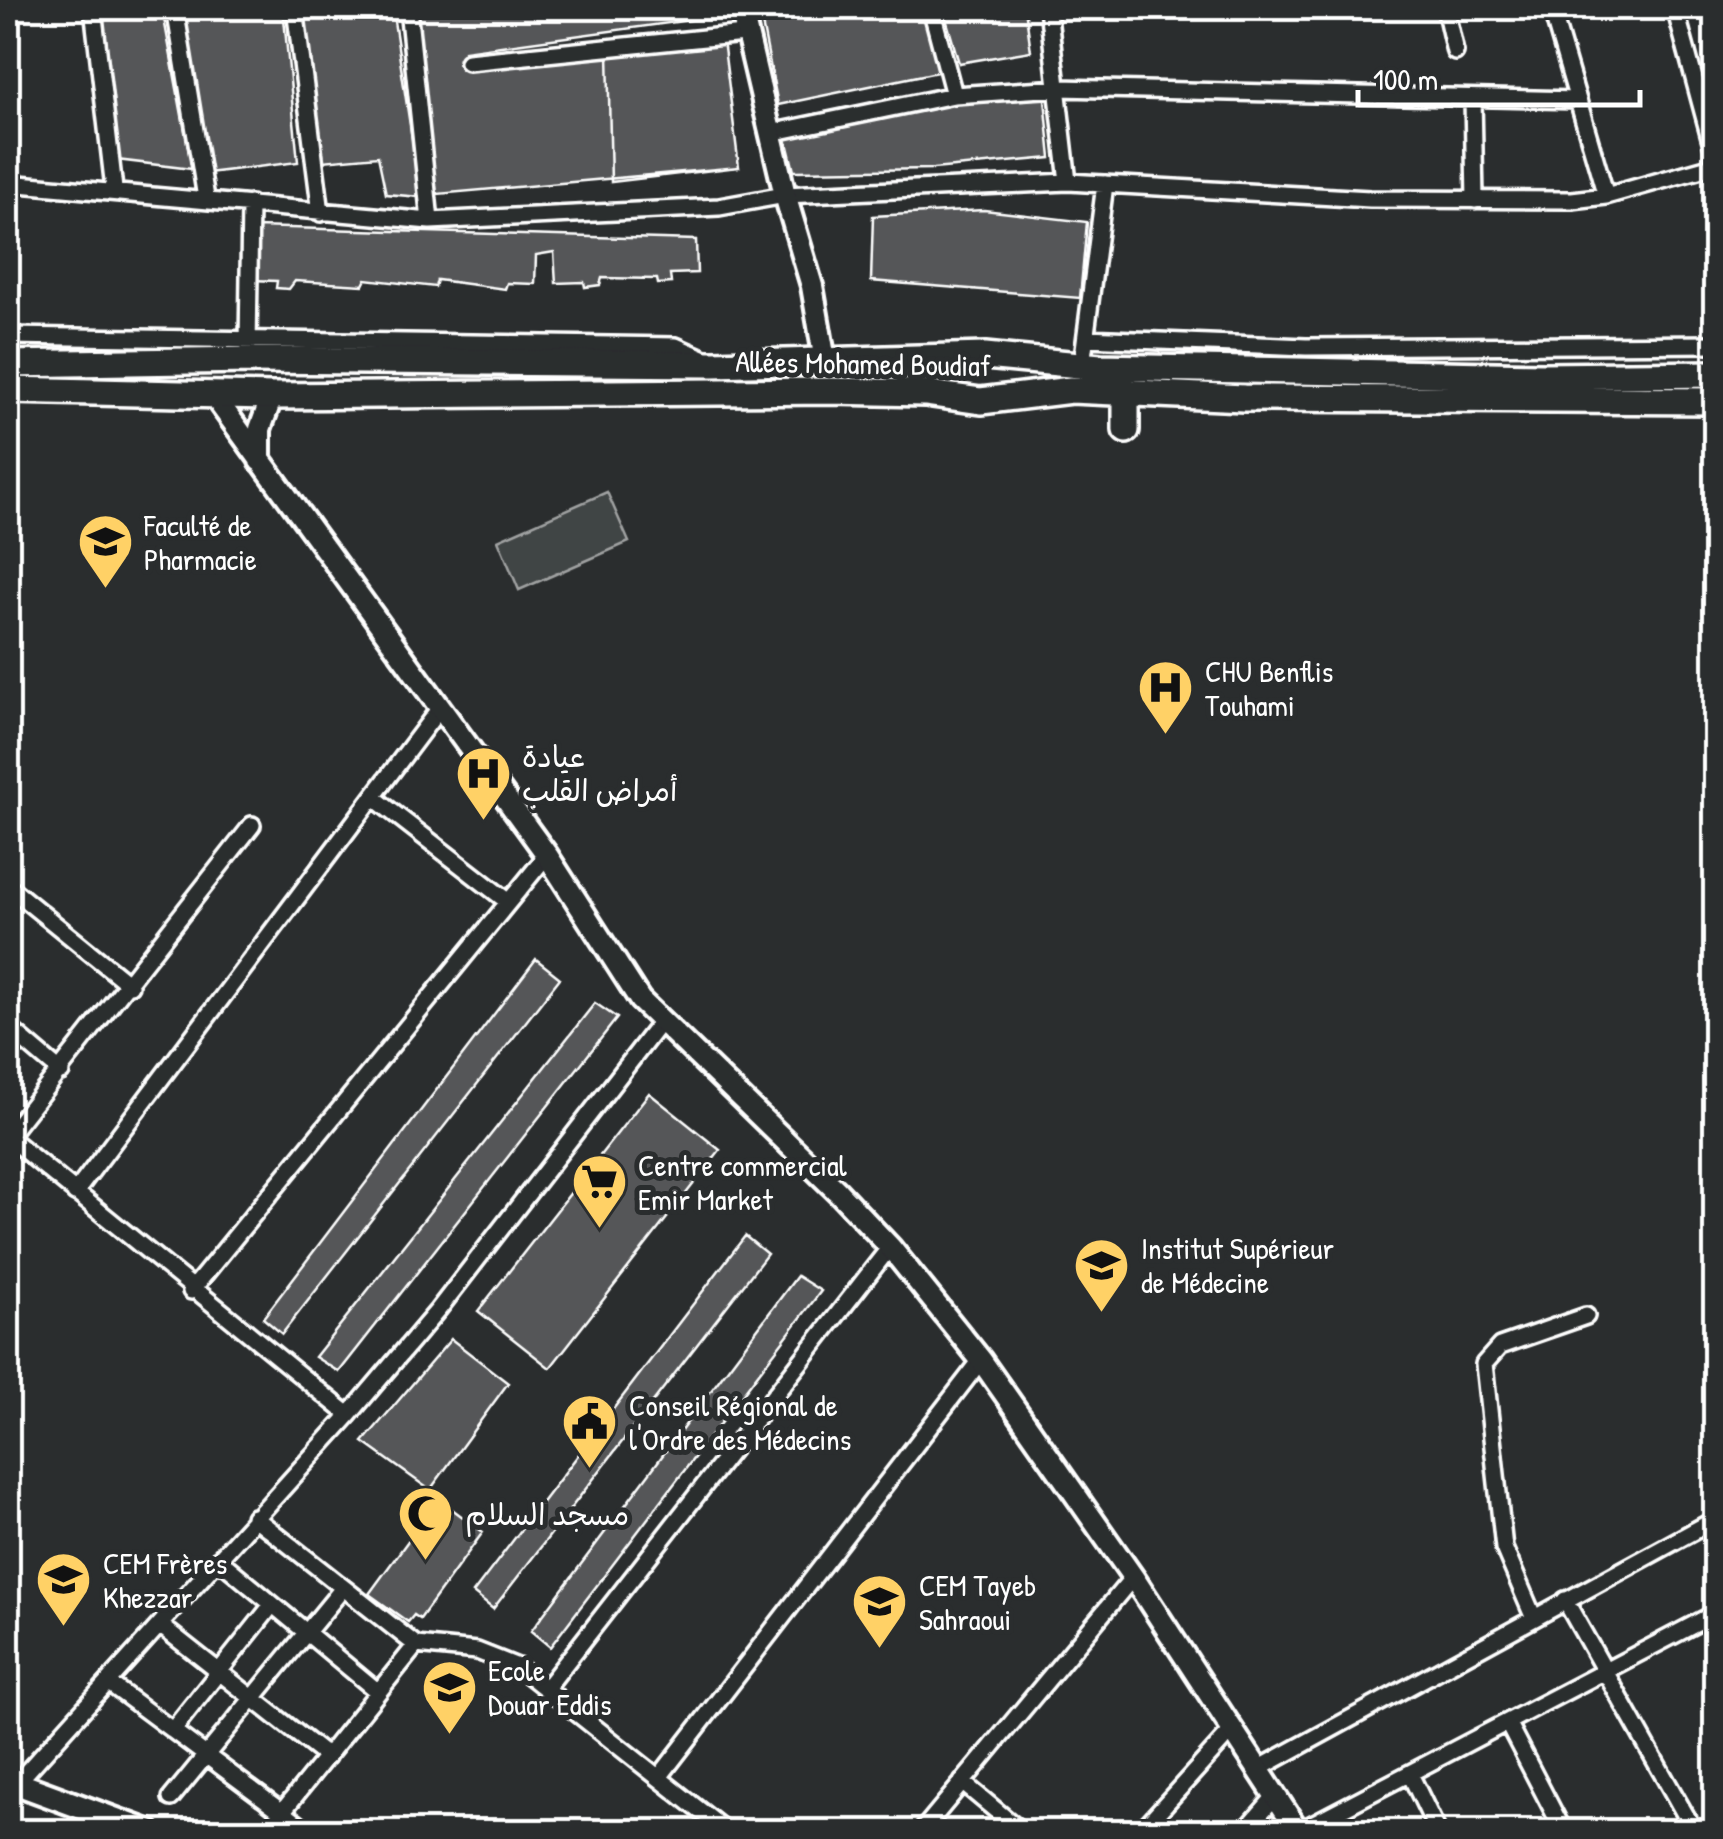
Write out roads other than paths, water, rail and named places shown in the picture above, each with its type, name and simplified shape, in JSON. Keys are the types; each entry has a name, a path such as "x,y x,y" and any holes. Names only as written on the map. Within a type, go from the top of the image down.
{"main road":[{"name":"Allées Mohamed Boudiaf","path":"8,364 248,349 713,364 960,357 1082,366 1524,376 1716,374"},
{"path":"960,357 958,382 964,400"},
{"path":"1005,398 1008,359"},
{"name":"Allées Mohamed Boudiaf","path":"8,390 214,396 830,392 925,393 964,400 1056,390 1716,401"},
{"path":"1126,393 1126,430"},
{"path":"11,1785 149,1832"}],"street":[{"path":"92,8 114,189"},
{"path":"175,8 206,198"},
{"path":"295,8 320,213"},
{"path":"408,8 430,221"},
{"path":"741,8 784,195 812,286 825,361"},
{"path":"931,8 954,95"},
{"path":"1048,8 1068,182"},
{"path":"1445,8 1455,52"},
{"path":"1551,8 1606,196"},
{"path":"8,183 114,189 320,213 430,221 719,208 784,195 1068,182 1474,200 1606,196 1716,163 1675,8"},
{"path":"468,62 744,34"},
{"path":"770,133 954,95 1059,88 1577,100"},
{"path":"1473,98 1474,200"},
{"path":"1082,366 1105,184"},
{"path":"8,336 248,349 250,204"},
{"path":"1086,338 1306,346 1716,344"},
{"path":"214,396 547,855 619,972 660,1023 890,1248 981,1360 1133,1577 1299,1831 1715,1616"},
{"path":"260,463 260,428 272,396"},
{"path":"75,1193 439,709"},
{"path":"372,797 507,901"},
{"path":"252,824 130,986 8,1136 191,1290 349,1415"},
{"path":"191,1290 547,855"},
{"path":"8,886 130,986"},
{"path":"11,1785 110,1683 254,1517 349,1415 438,1310 660,1023"},
{"path":"8,1027 60,1072"},
{"path":"547,1687 890,1248"},
{"path":"1533,1616 1504,1548 1484,1364 1500,1346 1586,1316"},
{"path":"660,1776 981,1360"},
{"path":"254,1517 416,1645 496,1656 547,1687 727,1832"},
{"path":"1260,1768 1716,1519"},
{"path":"218,1560 378,1691"},
{"path":"922,1832 1133,1577"},
{"path":"172,1798 343,1588"},
{"path":"1564,1600 1695,1832"},
{"path":"175,1728 272,1605"},
{"path":"160,1625 327,1756"},
{"path":"266,1832 416,1645"},
{"path":"110,1683 309,1832"},
{"path":"1508,1724 1564,1832"},
{"path":"1140,1832 1234,1728"},
{"path":"1410,1774 1438,1832"},
{"path":"962,1782 1022,1832"},
{"path":"1244,1832 1277,1794"}],"place":[{"name":"Faculté de Pharmacie","path":"105,591"},
{"name":"CHU Benflis Touhami","path":"1166,737"},
{"name":"عيادة أمراض القلب","path":"483,822"},
{"name":"Centre commercial Emir Market","path":"599,1231"},
{"name":"Institut Supérieur de Médecine","path":"1102,1314"},
{"name":"Conseil Régional de l'Ordre des Médecins","path":"590,1471"},
{"name":"مسجد السلام","path":"426,1563"},
{"name":"CEM Frères Khezzar","path":"64,1629"},
{"name":"CEM Tayeb Sahraoui","path":"880,1651"},
{"name":"Ecole Douar Eddis","path":"449,1736"}]}
